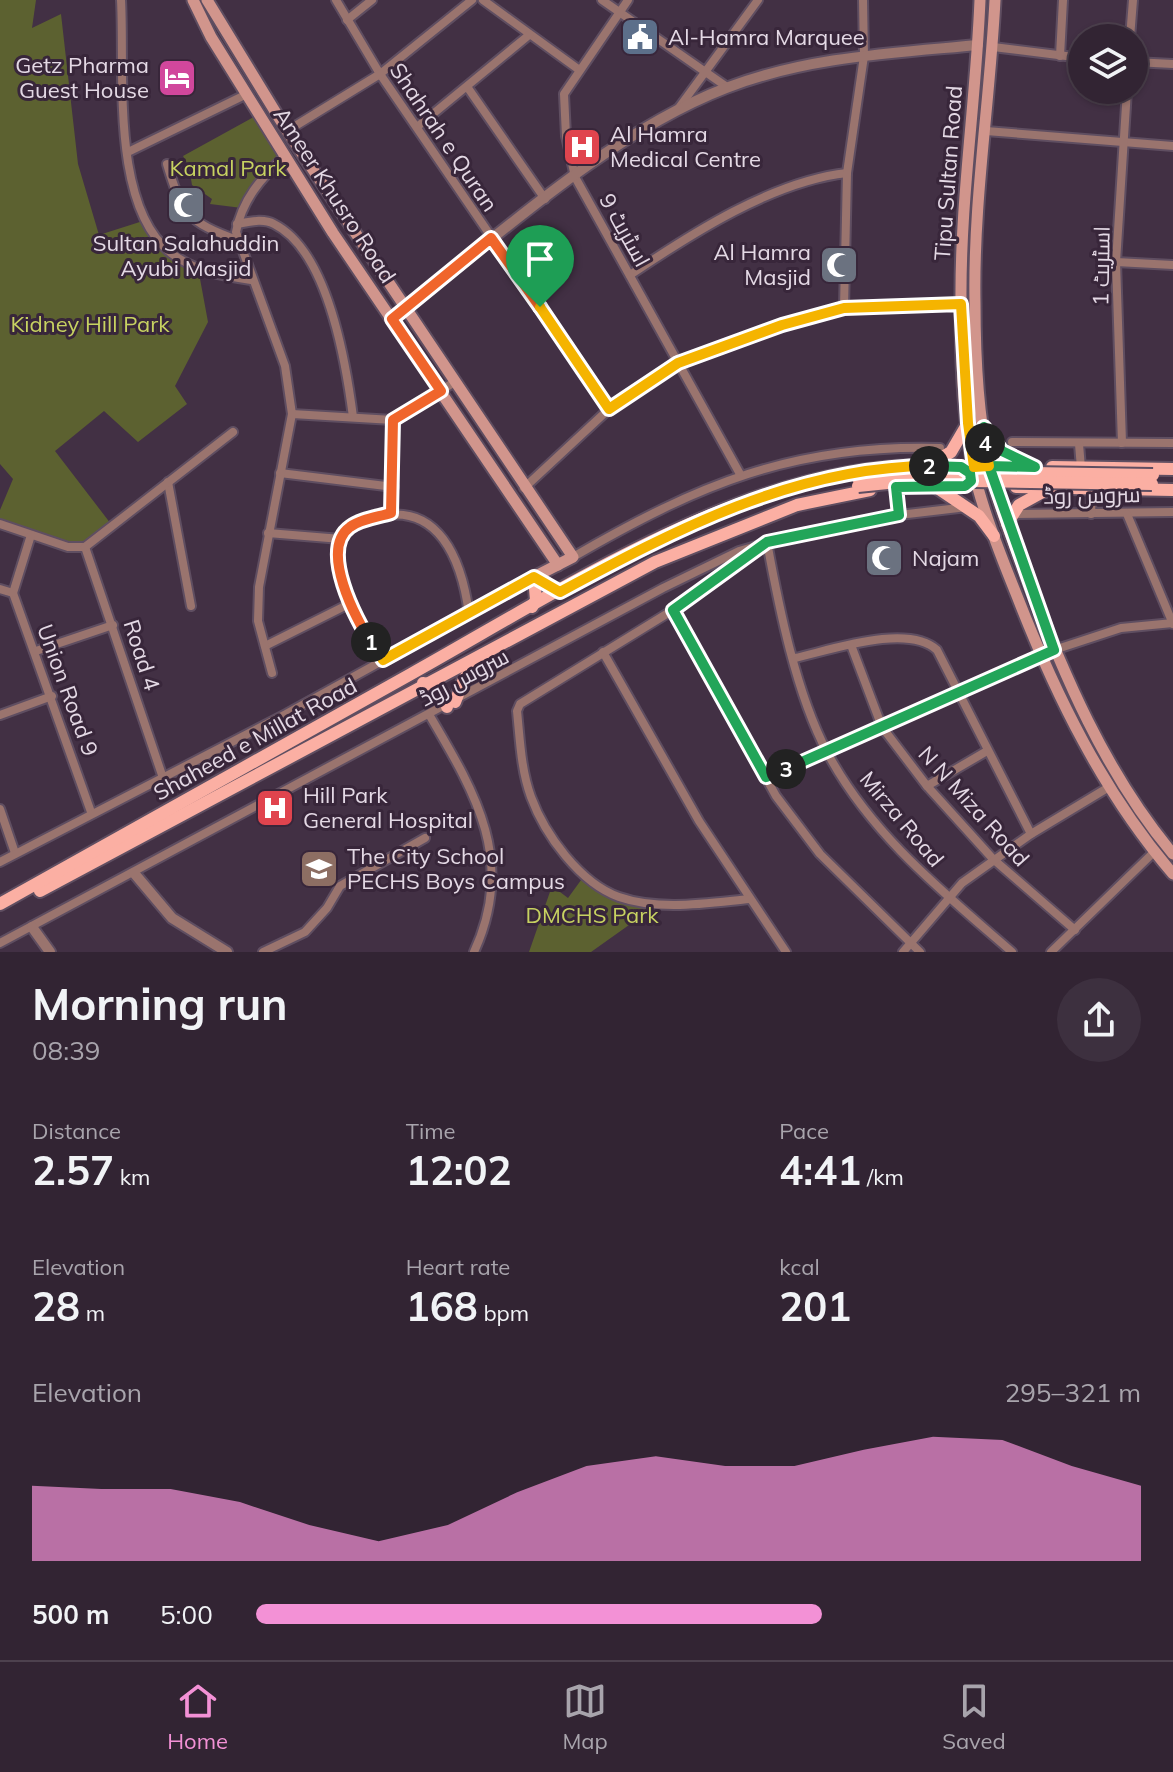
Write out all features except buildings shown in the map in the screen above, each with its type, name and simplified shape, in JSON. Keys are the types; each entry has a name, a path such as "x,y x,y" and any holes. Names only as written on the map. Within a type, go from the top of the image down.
{"main road":[{"name":"Ameer Khusro Road","path":"193,0 211,37 284,157 558,565"},
{"name":"Ameer Khusro Road","path":"207,0 287,131 404,310 573,557"},
{"name":"Tipu Sultan Road","path":"968,467 961,304 969,129 980,0"},
{"name":"Tipu Sultan Road","path":"995,0 976,228 974,305 989,466 1054,650 1108,757 1173,854"},
{"path":"969,129 986,131"},
{"path":"927,466 951,452 968,423"},
{"path":"984,427 1002,451 1035,467"},
{"name":"Shaheed e Millat Road","path":"0,904 532,607 615,563 740,504 834,476 897,467 989,466 1173,472"},
{"path":"968,467 971,486 1067,715 1109,787 1173,874"},
{"path":"1014,467 1011,481 1017,487"},
{"path":"1153,480 1173,472"},
{"path":"615,563 626,563 777,496 858,481 1153,480 1173,487"},
{"path":"655,562 665,551 755,513 858,481"},
{"path":"933,485 979,516 994,536"},
{"name":"Shaheed e Millat Road","path":"0,913 490,647 655,562 797,505 896,487 933,485 1092,490 1173,487"},
{"path":"1010,519 1019,505 1048,489"},
{"path":"534,577 573,557"},
{"path":"534,577 560,592"},
{"path":"532,607 536,600 534,577"},
{"path":"423,683 440,690 451,704 464,679 490,647"}],"street":[{"path":"121,0 128,152 138,201 160,242 170,253 205,271 251,280"},
{"name":"Shahrah e Quran","path":"336,0 380,74 609,409"},
{"path":"347,20 372,0"},
{"path":"287,131 380,74 472,0"},
{"path":"602,0 727,87"},
{"name":"اسٹریٹ 9","path":"628,0 578,69 564,94 566,136 575,177 740,474"},
{"path":"675,112 758,0"},
{"path":"844,308 847,173 864,56 863,0"},
{"path":"1060,56 1063,0"},
{"path":"1131,24 1133,0"},
{"path":"490,2 529,35 578,69"},
{"path":"417,127 529,35"},
{"path":"392,319 491,238 575,177 675,112 727,87 829,61 978,45"},
{"path":"993,47 1068,57"},
{"path":"1148,63 1173,64"},
{"path":"468,88 545,199"},
{"path":"128,152 247,94"},
{"name":"اسٹریٹ 1","path":"1122,443 1116,262 1126,104"},
{"path":"986,131 1173,146"},
{"path":"272,673 258,621 259,587 292,414 285,366 237,240 237,224 251,193 284,157"},
{"path":"167,164 183,211 200,225 237,240"},
{"path":"630,275 774,193 817,177 847,173"},
{"path":"237,224 271,222 294,239 311,265 334,319 347,368 353,417"},
{"path":"1116,262 1173,265"},
{"path":"524,488 609,409 678,363 782,325 844,308 961,304"},
{"path":"292,414 393,420 453,383"},
{"path":"391,513 394,487 393,420"},
{"path":"0,524 68,547 85,547 233,432"},
{"path":"1012,442 1173,443"},
{"path":"1079,444 1081,468"},
{"path":"896,447 897,467"},
{"path":"573,557 648,515 740,474 820,455 896,447 940,448"},
{"path":"280,473 394,487"},
{"path":"168,482 191,606"},
{"path":"896,487 899,515"},
{"path":"1091,514 1092,490"},
{"name":"سروس روڈ","path":"0,943 430,716 663,588 739,551 767,542 899,515 968,507"},
{"name":"سروس روڈ","path":"1010,519 1173,512"},
{"path":"383,660 349,604 340,567 341,539 351,526 391,513 413,516 437,532 453,553 465,581 469,614"},
{"path":"766,777 1054,650 1121,628 1173,623 1127,514"},
{"path":"268,533 341,539"},
{"path":"0,589 13,593 31,535"},
{"path":"749,899 666,904 619,897 584,876 544,823 531,797 523,765 517,711 520,704 673,610 767,542"},
{"name":"Mirza Road","path":"767,542 795,658 826,751 873,820 947,898 1012,952"},
{"name":"Road 4","path":"85,547 162,775"},
{"path":"0,862 162,775 286,714 534,577"},
{"name":"Union Road 9","path":"13,593 91,812"},
{"path":"265,646 349,604"},
{"path":"673,610 776,796 820,854 920,952"},
{"path":"36,651 113,625"},
{"path":"795,658 851,645 909,638 928,642 937,650 1031,834"},
{"name":"N N Miza Road","path":"851,645 882,727 927,786 993,859 1075,930"},
{"path":"603,652 691,808 786,952"},
{"path":"0,715 52,696"},
{"path":"430,716 469,783 491,854 494,880 488,915 474,952"},
{"path":"927,786 987,751"},
{"path":"903,952 947,898 993,859 1109,787"},
{"path":"0,809 15,853"},
{"path":"263,952 305,932 327,908 340,886 425,838"},
{"path":"1051,952 1154,852"},
{"path":"134,873 172,918 227,952"},
{"path":"32,927 50,952"},
{"path":"0,932 16,935"}],"green space":[{"name":"Kidney Hill Park","path":"0,0 36,0 32,28 61,14 78,164 99,235 146,220 170,253 198,268 208,322 175,386 187,404 138,442 104,411 55,451 111,524 85,547 64,546 0,524 0,510 13,479 0,464"},
{"name":"Kamal Park","path":"259,114 284,157 242,208 210,204 212,199 192,185 189,167 183,156"},
{"name":"DMCHS Park","path":"584,876 619,897 660,903 591,952 529,952 552,886 568,898"}],"place":[{"name":"Al-Hamra Marquee","path":"640,37"},
{"name":"Getz Pharma Guest House","path":"177,78"},
{"name":"Al Hamra Medical Centre","path":"582,147"},
{"name":"Sultan Salahuddin Ayubi Masjid","path":"186,205"},
{"name":"Al Hamra Masjid","path":"839,265"},
{"name":"Najam","path":"884,558"},
{"name":"Hill Park General Hospital","path":"275,808"},
{"name":"The City School PECHS Boys Campus","path":"319,869"}],"route":[{"path":"540,307 491,238 392,319 441,391 393,420 394,487 391,513 351,526 341,539 340,567 349,604 383,660 534,577 560,592 689,525 740,504 834,476 927,466 961,467 970,473 971,481 965,486 896,487 899,515 767,542 673,610 766,777 1054,650 989,466 1035,467 1002,451 984,427 989,466 974,467 968,423 961,304 844,308 782,325 678,363 609,409 540,307"}]}
